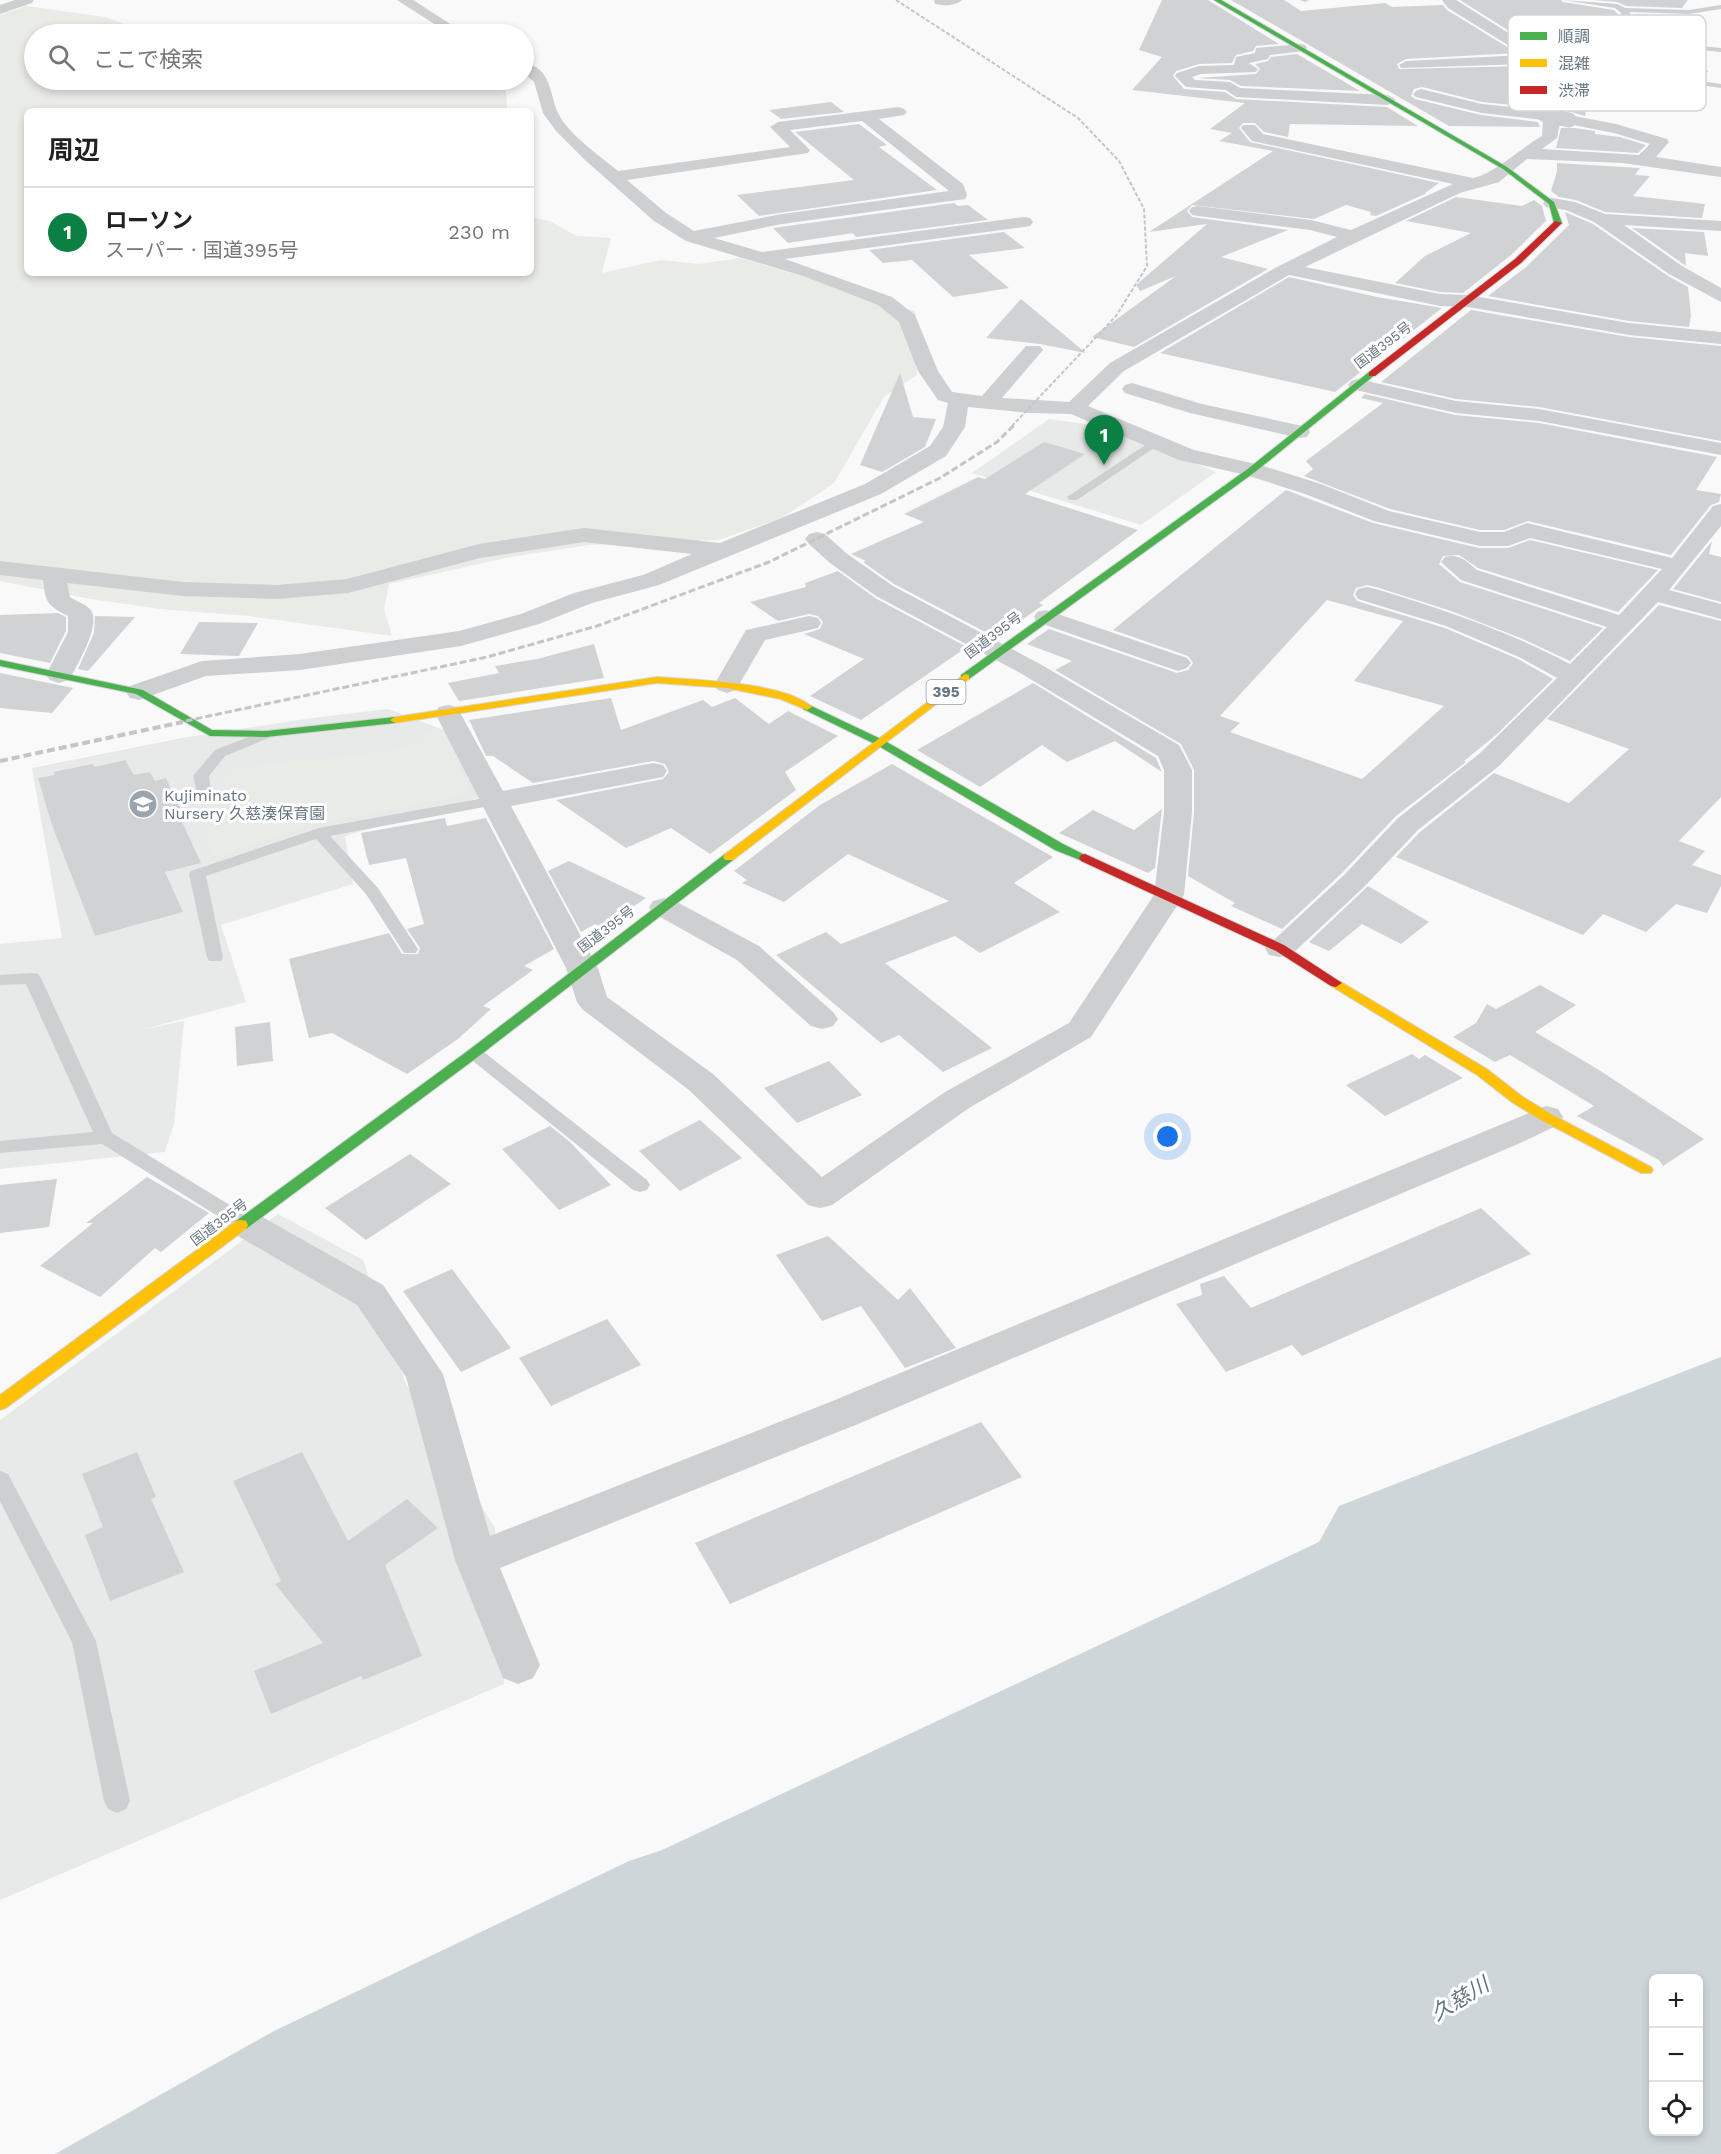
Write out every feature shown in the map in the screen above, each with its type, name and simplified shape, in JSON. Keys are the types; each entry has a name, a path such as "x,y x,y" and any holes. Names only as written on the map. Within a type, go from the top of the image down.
{"main road":[{"path":"1217,0 1505,168 1552,203"},
{"name":"国道395号","path":"0,1404 474,1053 998,651 1252,470 1518,261 1558,223 1552,203"},
{"path":"0,663 139,692 210,733 266,734 448,713 657,680 727,685 783,696 881,743 1059,847 1169,895 1281,948 1482,1072 1518,1100 1646,1170"}],"street":[{"path":"0,10 27,0"},
{"path":"404,0 443,24"},
{"path":"940,1 955,0"},
{"path":"1449,0 1453,5 1508,39"},
{"path":"1300,48 1261,51 1263,56 1241,60 1241,65 1258,71 1199,70 1182,76 1191,84 1230,86 1236,92 1388,100"},
{"path":"1508,60 1406,65 1421,75 1422,90 1458,106 1496,112 1545,115 1616,129 1661,142 1644,159"},
{"path":"534,74 540,79 547,93 552,117 569,137 670,227 754,258 812,273 885,301 908,319 928,371 945,396 987,403 1074,408 1187,454 1252,470 1312,489 1382,516 1480,539 1508,538 1527,530 1678,566"},
{"path":"1322,79 1356,82"},
{"path":"1074,408 1117,367 1287,269 1455,189 1493,178 1523,154 1549,138 1552,123 1548,111"},
{"path":"614,177 802,150 778,127 899,112"},
{"path":"692,237 782,219 959,195 957,188 865,116"},
{"path":"1249,128 1258,138 1473,183"},
{"path":"1523,154 1584,153 1644,159 1721,172"},
{"path":"1721,183 1718,186 1721,190"},
{"path":"1552,203 1582,209 1616,227 1668,266 1721,296"},
{"path":"1198,212 1311,225 1353,236"},
{"path":"1601,219 1721,226"},
{"path":"754,258 1024,222"},
{"path":"1287,269 1440,300 1468,301 1629,329 1721,338"},
{"path":"987,403 1033,350"},
{"path":"1358,385 1456,407 1539,415 1721,449"},
{"path":"1132,389 1197,409 1299,432"},
{"path":"139,692 202,669 300,662 460,638 530,619 583,598 651,580 873,489 938,451 954,427 959,400"},
{"path":"1281,948 1354,881 1408,824 1489,760 1678,566 1721,511"},
{"path":"0,568 183,589 278,592 348,586 479,550 584,535 722,550"},
{"path":"448,713 582,968 593,1002 701,1082 820,1196 957,1100 1080,1030 1169,895 1178,812 1179,770 1169,751 1050,678 880,589 839,562 817,539"},
{"path":"1454,562 1469,575 1623,624"},
{"path":"54,575 58,601 80,613 80,632 59,675"},
{"path":"1652,593 1721,612"},
{"path":"1366,594 1455,621 1528,652 1573,676"},
{"path":"1046,617 1178,663"},
{"path":"727,685 755,635 809,623"},
{"path":"495,801 653,771"},
{"path":"664,907 748,953 822,1019"},
{"path":"476,1560 844,1413 1506,1136 1546,1117"},
{"path":"244,1223 370,1295 424,1374 476,1560 518,1665"}],"lane":[{"path":"1568,0 1617,6 1627,15"},
{"path":"1715,0 1721,5"},
{"path":"1623,10 1689,12 1721,5"},
{"path":"1706,49 1721,50"},
{"path":"1706,70 1710,71"},
{"path":"1706,84 1721,86"},
{"path":"1073,497 1156,442"},
{"path":"204,798 201,776 220,753 266,734"},
{"path":"215,957 197,874 319,833 495,801"},
{"path":"319,833 372,891 410,950"},
{"path":"0,980 33,978 105,1137 244,1223"},
{"path":"474,1053 640,1185"},
{"path":"0,1147 105,1137"},
{"path":"0,1480 84,1641 117,1801"}],"shaded area":[{"path":"26,6 105,17 124,24 24,24 24,90 506,90 507,108 24,108 24,276 534,276 534,218 549,221 577,236 611,238 602,273 661,260 699,264 740,258 819,281 875,301 915,311 917,375 884,397 834,483 782,518 718,540 589,545 510,557 389,584 384,609 392,636 249,616 161,609 91,599 0,581 0,15"},
{"path":"1049,419 1107,427 1216,472 1141,525 972,473"},
{"path":"388,709 444,730 482,797 345,836 353,884 221,925 246,1002 141,1030 184,1021 174,1124 165,1152 0,1169 0,944 62,938 32,768 182,738"},
{"path":"444,730 471,794 312,825 212,858 207,829 235,807 225,778 243,766 376,753 422,742 421,733"},
{"path":"278,1214 363,1260 406,1384 495,1528 504,1684 0,1900 0,1420"}],"water":[{"name":"久慈川","path":"1721,1357 1721,2154 55,2154 274,2031 629,1861 662,1850 1319,1542 1339,1506"}],"building":[{"path":"1162,0 1208,0 1279,44 1256,46 1253,51 1236,55 1232,63 1199,64 1176,71 1173,76 1184,89 1225,92 1236,99 1387,107 1418,126 1290,124 1288,137 1264,132 1255,123 1243,123 1239,128 1250,142 1439,183 1425,193 1427,193 1376,216 1370,215 1371,212 1346,205 1314,219 1192,205 1187,211 1192,217 1288,230 1221,257 1268,269 1134,347 1092,337 1176,276 1140,291 1136,285 1207,224 1149,232 1273,151 1219,141 1232,133 1210,129 1245,103 1132,90 1162,57 1139,50"},
{"path":"1231,0 1284,0 1301,11 1385,3 1392,7 1443,5 1447,10 1508,47 1508,53 1406,59 1397,64 1399,69 1508,66 1508,104 1482,102 1422,87 1414,89 1411,96 1415,99 1481,115 1538,122 1540,127 1449,126"},
{"path":"1460,0 1561,0 1614,10 1618,15 1508,15 1508,30"},
{"path":"1593,0 1688,0 1682,8 1626,6 1617,2"},
{"path":"1297,54 1360,91 1241,86 1230,80 1197,78 1256,74 1260,69 1255,64 1268,61 1271,57"},
{"path":"831,102 844,112 781,119 769,110"},
{"path":"1568,111 1586,111 1585,116"},
{"path":"859,124 887,145 879,147 937,190 759,216 737,195 854,180 795,132"},
{"path":"1561,128 1595,131 1595,134 1620,137 1646,145 1638,153 1556,148"},
{"path":"1557,163 1640,168 1635,175 1650,176 1633,196 1705,204 1702,218 1605,212 1576,200 1559,197 1551,191"},
{"path":"1456,197 1522,206 1534,200 1542,206 1546,221 1511,255 1463,293 1440,292 1395,283 1425,256 1471,233 1406,221"},
{"path":"954,203 958,206 968,205 988,220 856,237 853,233 788,243 773,228"},
{"path":"1565,212 1593,224 1668,276 1688,287 1691,316 1689,327 1629,321 1488,296 1526,267 1569,225"},
{"path":"1632,228 1704,232 1708,256 1685,253 1686,266"},
{"path":"1004,232 1025,248 969,255 1009,288 953,297 912,260 883,263 869,250"},
{"path":"1289,277 1377,297 1442,308 1335,392 1160,353"},
{"path":"1021,299 1086,353 1040,344 986,338"},
{"path":"1471,310 1629,337 1721,346 1721,441 1539,407 1456,399 1381,382"},
{"path":"900,373 913,417 936,419 925,447 882,472 860,465"},
{"path":"1365,394 1455,415 1539,423 1717,457 1696,490 1721,494 1719,502 1711,505 1671,555 1528,521 1504,530 1480,530 1390,509 1304,476 1313,469 1306,461 1383,403 1361,398"},
{"path":"1044,442 1085,454 1025,494 1138,530 1039,603 1043,605 1001,635 990,631 987,633 894,584 863,562 866,561 851,554 924,522 904,514 978,477 985,479"},
{"path":"1286,490 1373,523 1479,548 1508,548 1530,540 1658,570 1618,612 1478,568 1459,555 1443,556 1439,564 1460,582 1603,628 1570,661 1523,639 1451,611 1376,587 1367,585 1356,588 1353,595 1357,601 1445,628 1518,659 1553,679 1496,735 1464,761 1466,762 1396,816 1342,873 1282,929 1231,906 1235,903 1188,876 1194,812 1194,770 1181,744 1055,670 1072,661 1027,644 1049,629 1177,673 1188,670 1193,663 1188,656 1113,630","holes":["1327,600 1403,621 1354,681 1444,706 1362,779 1230,732 1240,723 1220,716"]},
{"path":"1712,541 1709,554 1721,557 1721,602 1673,589"},
{"path":"838,571 875,598 967,647 861,720 810,696 864,659 804,634 820,629 823,622 818,616 809,614 778,621 750,602 806,587 805,583"},
{"path":"1659,605 1721,621 1721,797 1679,841 1705,851 1692,865 1721,875 1721,886 1707,913 1676,904 1646,932 1603,914 1583,935 1396,857 1420,832 1494,773 1569,803 1629,749 1547,719"},
{"path":"58,613 66,617 66,631 50,663 0,653 0,615"},
{"path":"95,616 135,617 88,671 78,669 94,633"},
{"path":"199,622 258,623 239,656 180,654"},
{"path":"594,644 604,678 459,701 448,683 499,673 495,666 537,659"},
{"path":"0,673 73,688 52,713 0,708"},
{"path":"1033,683 1156,758 1162,772 1115,741 1067,762 1042,745 980,787 917,750"},
{"path":"611,698 621,730 703,700 712,707 735,698 769,724 788,711 838,736 785,772 796,790 710,854 671,828 626,848 556,800 663,779 669,772 665,764 653,761 533,783 493,756 486,756 469,720"},
{"path":"125,760 134,775 150,772 155,781 166,778 181,810 177,811 201,863 165,872 183,912 95,936 52,825 38,778 92,764 95,767"},
{"path":"892,764 1053,857 1014,883 1060,912 980,953 955,936 885,963 992,1048 943,1072 899,1035 881,1043 776,955 826,932 841,944 949,901 848,854 784,902 742,883 747,880 734,871 820,805"},
{"path":"1162,809 1155,868 1148,873 1059,833 1093,810 1134,830"},
{"path":"445,818 447,826 486,818 554,949 524,966 533,970 483,1006 491,1009 458,1039 407,1074 332,1033 309,1038 289,959 389,933 402,954 418,954 420,948 407,929 424,924 406,858 369,865 361,833"},
{"path":"569,861 646,898 602,928 595,924 581,932 548,871"},
{"path":"1368,886 1429,922 1401,944 1362,924 1329,951 1309,942"},
{"path":"1540,985 1576,1005 1535,1032 1599,1070 1704,1139 1663,1166 1659,1160 1577,1116 1594,1106 1510,1055 1495,1062 1453,1037 1476,1023 1487,1004 1496,1009"},
{"path":"270,1022 273,1061 237,1066 235,1027"},
{"path":"1412,1054 1419,1059 1425,1055 1463,1078 1385,1116 1346,1085"},
{"path":"829,1061 862,1095 797,1123 764,1088"},
{"path":"700,1120 742,1158 680,1191 639,1151"},
{"path":"550,1126 570,1142 611,1185 559,1210 502,1149"},
{"path":"410,1154 451,1184 366,1240 325,1208"},
{"path":"147,1177 209,1213 161,1252 155,1248 100,1297 40,1266 93,1223 86,1223"},
{"path":"57,1179 49,1227 0,1233 0,1185"},
{"path":"1481,1208 1531,1254 1302,1356 1292,1345 1226,1372 1176,1304 1202,1295 1200,1284 1224,1276 1251,1308"},
{"path":"828,1236 898,1300 910,1288 956,1348 905,1368 861,1306 822,1321 776,1255"},
{"path":"452,1269 511,1348 461,1372 403,1291"},
{"path":"607,1319 641,1365 551,1406 519,1358"},
{"path":"981,1422 1022,1477 730,1604 695,1543"},
{"path":"137,1452 156,1497 151,1499 184,1572 110,1601 85,1535 103,1527 82,1474"},
{"path":"302,1452 348,1541 407,1499 438,1528 385,1565 422,1656 363,1680 361,1676 271,1714 254,1671 323,1643 275,1584 281,1581 233,1481"}],"railway":[{"path":"896,0 1078,118 1119,161 1144,209 1147,266 1116,316 1012,426"},
{"path":"176,723 487,657 597,626 769,562 940,478 997,442 1014,425"},
{"path":"0,761 183,722"}],"traffic: fast":[{"path":"1217,0 1505,168 1552,203 1558,223"},
{"path":"965,677 1252,470 1372,374"},
{"path":"0,663 139,692 210,733 266,734 395,720"},
{"path":"807,707 881,743 1059,847 1085,858"},
{"path":"241,1225 474,1053 729,857"}],"traffic: slow":[{"path":"729,857 965,677"},
{"path":"395,720 657,680 727,685 783,696 807,707"},
{"path":"1336,983 1482,1072 1518,1100 1546,1117 1646,1170"},
{"path":"0,1404 241,1225"}],"traffic: jam":[{"path":"1372,374 1518,261 1558,223"},
{"path":"1085,858 1280,948 1336,983"}],"place":[{"name":"ローソン","path":"1104,465"},
{"name":"Kujiminato Nursery 久慈湊保育園","path":"143,804"}]}
